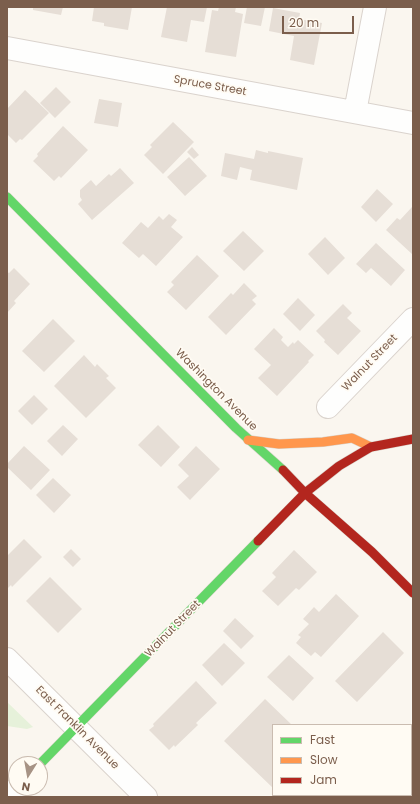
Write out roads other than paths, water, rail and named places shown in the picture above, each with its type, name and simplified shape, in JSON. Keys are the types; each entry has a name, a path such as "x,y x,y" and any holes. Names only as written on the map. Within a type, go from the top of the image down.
{"main road":[{"name":"Washington Avenue","path":"7,197 248,440 372,552 413,594"},
{"path":"248,440 279,444 323,442 352,438 371,447"},
{"name":"Walnut Street","path":"48,756 306,493 339,466 371,447 413,439"}],"street":[{"path":"355,112 375,7"},
{"name":"Spruce Street","path":"7,48 355,112 410,125"},
{"name":"Walnut Street","path":"328,407 413,319"},
{"name":"East Franklin Avenue","path":"7,659 146,797"}]}
